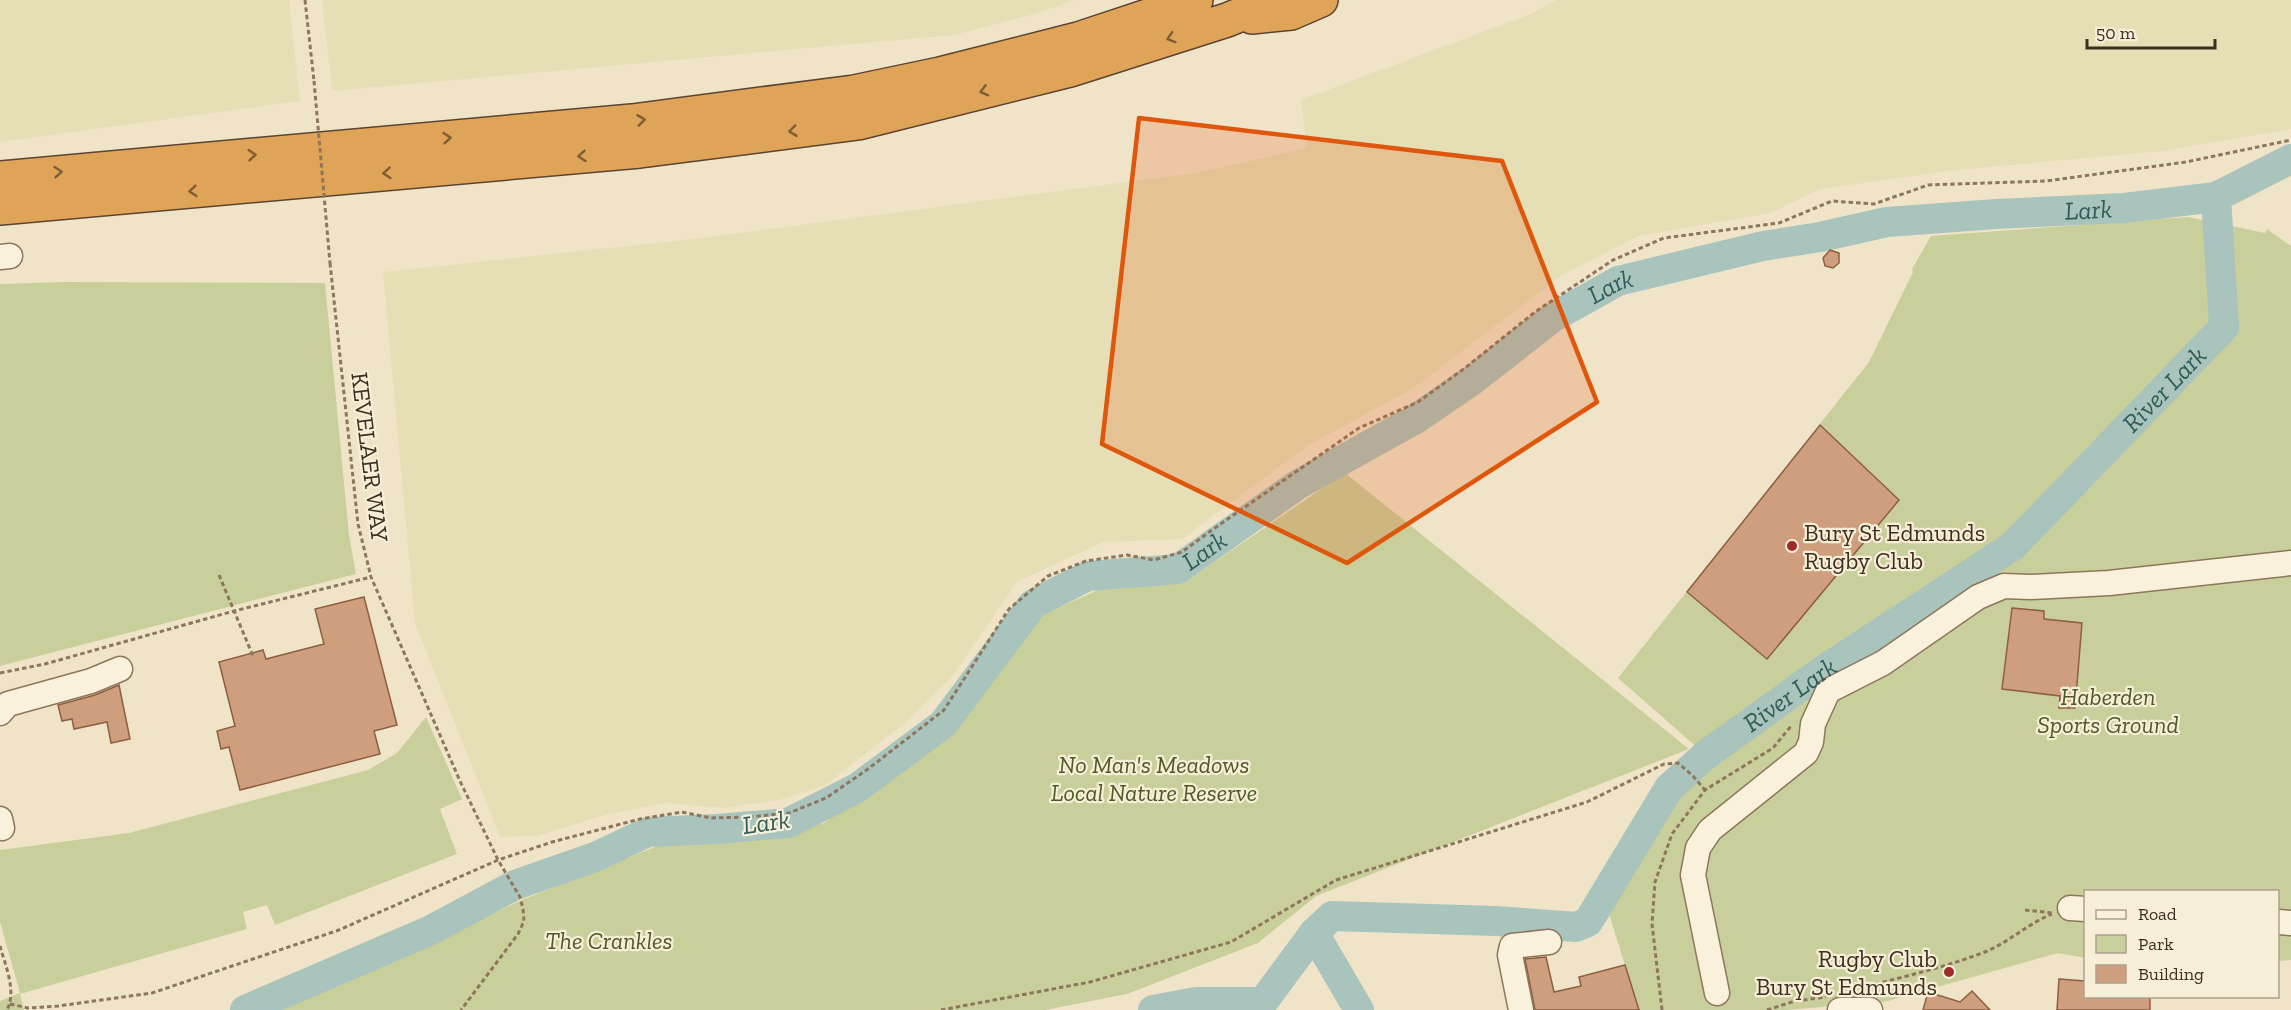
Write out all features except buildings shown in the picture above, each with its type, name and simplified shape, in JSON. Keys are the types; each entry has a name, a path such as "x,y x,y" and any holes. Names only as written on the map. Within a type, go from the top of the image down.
{"highway":[{"path":"0,178 632,121 854,92 940,74 1078,39 1196,0"},
{"path":"0,208 640,151 858,123 1070,70 1227,20 1276,0"},
{"path":"1227,20 1291,13 1322,0"}],"street":[{"path":"1717,993 1693,875 1698,848 1710,830 1806,753 1811,742 1814,723 1828,691 1883,663 1978,597 2004,586 2109,583 2291,562"},
{"path":"4,709 91,681 120,669"},
{"path":"1521,1010 1510,956 1512,946 1549,942"},
{"path":"1833,1003 1864,999"}],"path":[{"name":"KEVELAER WAY","path":"305,0 358,524 371,576 460,781 501,866 520,897 523,909 524,921 518,934 461,1010"},
{"path":"10,1004 28,1008 57,1006 152,993 339,930 498,860 552,842 640,819 682,812 711,818 789,813 826,798 876,763 944,710 1009,609 1048,576 1086,561 1127,555 1154,560 1182,552 1359,428 1418,402 1535,312 1613,260 1664,238 1779,223 1832,201 1874,204 1928,185 2046,181 2186,162 2291,140"},
{"path":"219,575 253,656"},
{"path":"0,674 45,664 234,611 371,576"},
{"path":"1662,1010 1652,924 1655,882 1672,834 1705,790 1773,748 1793,723"},
{"path":"941,1010 1090,982 1231,942 1336,880 1587,802 1664,764 1678,763 1694,776 1705,790"},
{"path":"1864,999 1983,953 2038,920 2055,913 2025,910"},
{"path":"0,946 10,986 10,1004 7,1010"},
{"path":"1767,1010 1795,1001 1833,1003"}],"highlighted area":[{"path":"1139,118 1502,161 1597,402 1347,563 1102,444"}],"shaded area":[{"path":"0,0 289,0 300,101 0,142"},
{"path":"322,0 1075,0 1034,14 954,35 332,91"},
{"path":"1556,0 2291,0 2291,129 2163,151 1957,170 1820,189 1771,213 1638,236 1561,276 1412,389 1307,446 1182,539 1103,542 1017,582 951,678 901,726 824,786 779,800 723,808 666,803 605,815 537,836 500,837 415,623 383,272 693,239 1196,173 1307,148 1301,100 1531,14"}],"green space":[{"name":"Haberden Sports Ground","path":"2188,217 2265,233 2267,229 2291,246 2291,960 2279,961 2279,890 2084,890 2084,958 2058,953 1884,1002 1786,1010 1639,1010 1605,901 1676,789 1827,674 1822,665 1700,750 1618,678 1869,362 1913,272 1912,269 1931,236"},
{"path":"325,283 349,535 356,574 0,666 0,284"},
{"name":"No Man's Meadows Local Nature Reserve","path":"1345,473 1689,749 1316,896 1258,943 1127,994 1045,1010 271,1010 438,939 522,900 675,839 744,837 824,823 948,731 1031,620 1098,590 1185,582"},
{"path":"426,717 462,799 440,809 457,854 275,925 267,905 243,912 247,929 20,994 24,1010 0,1010 0,1001 20,993 0,922 0,850 129,833 368,770 397,753"}],"waterway":[{"name":"River Lark","path":"1153,1010 1196,1002 1263,1002 1314,933 1332,916 1496,921 1576,927 1588,922 1669,788 1707,754 1825,669 2013,546 2224,327 2216,197 2291,159"},
{"name":"Lark","path":"245,1010 431,930 515,885 595,857 648,832 788,823 857,788 943,724 1033,604 1088,576 1178,569 1297,485 1414,420 1474,379 1552,318 1618,281 1763,246 1820,237 1887,222 2124,208 2216,197"},
{"path":"1314,933 1359,1010"}],"place":[{"name":"Bury St Edmunds Rugby Club","path":"1792,546"},
{"name":"Rugby Club Bury St Edmunds","path":"1949,972"}],"park label":[{"name":"The Crankles","path":"609,940"}]}
